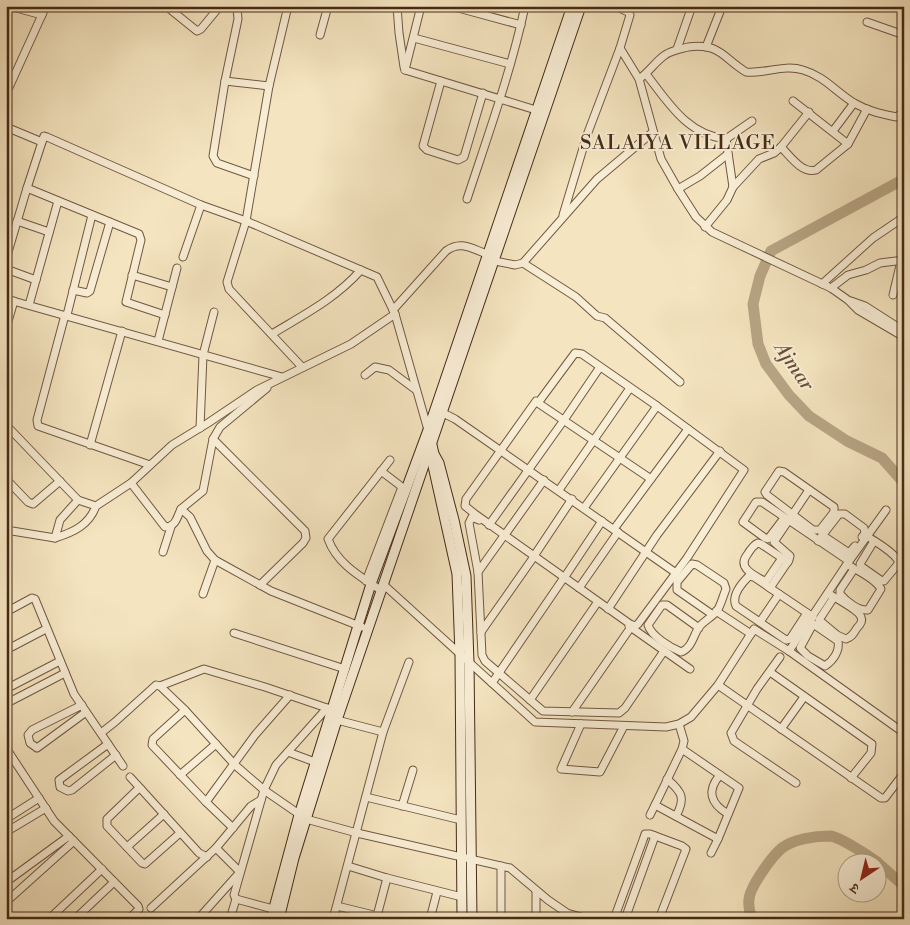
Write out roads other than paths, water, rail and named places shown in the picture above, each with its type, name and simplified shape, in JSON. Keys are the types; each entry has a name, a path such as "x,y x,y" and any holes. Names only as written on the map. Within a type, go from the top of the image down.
{"street":[{"path":"9,6 42,15"},
{"path":"6,94 46,6"},
{"path":"166,6 197,31 201,29 220,6"},
{"path":"234,6 237,8 238,18 225,81 213,156 217,162 254,176"},
{"path":"288,6 269,86 246,221 227,286 302,367"},
{"path":"320,35 328,6"},
{"path":"397,6 405,70"},
{"path":"405,70 422,6"},
{"path":"451,6 521,26"},
{"path":"467,199 500,99 525,6"},
{"path":"271,919 303,817 495,261 495,246 536,110 572,6"},
{"path":"369,582 428,430 487,254 495,246 581,6"},
{"path":"562,218 587,135 620,48 630,15 628,12 615,6"},
{"path":"677,49 692,6"},
{"path":"706,47 721,9"},
{"path":"867,22 904,35"},
{"path":"414,38 510,64"},
{"path":"639,79 662,58 677,49 701,45 715,49 727,56 746,72 782,68 800,69 818,74 854,103 871,112 897,117 904,110"},
{"path":"620,48 639,79 661,159 696,217 708,229 831,288 858,310 904,337"},
{"path":"405,70 536,110"},
{"path":"646,74 677,115 707,136 726,140 752,121"},
{"path":"225,81 269,86"},
{"path":"441,81 423,146 426,150 458,160 464,157 483,93"},
{"path":"794,101 848,144"},
{"path":"833,131 854,103"},
{"path":"781,147 804,170 811,172 816,170 848,144 866,109"},
{"path":"708,229 728,200 733,187 759,159 774,153 781,147 809,112"},
{"path":"6,127 42,142"},
{"path":"495,261 515,265 523,263 597,179 653,132"},
{"path":"6,259 26,188 44,136 201,205 246,221 377,277 394,312 432,443 434,454 433,466 457,572 460,655 461,820 472,919"},
{"path":"726,140 733,187"},
{"path":"678,189 700,176 728,154"},
{"path":"26,188 139,234 141,236 126,302 165,315"},
{"path":"29,304 58,201"},
{"path":"183,257 201,205"},
{"path":"92,215 37,423 41,428 150,465"},
{"path":"822,284 873,238 904,217"},
{"path":"17,221 49,232"},
{"path":"73,290 87,294 90,291 110,222"},
{"path":"6,530 55,538 73,533 92,516 96,506 131,482 172,444 200,428 257,390 351,344 394,312 446,251 454,246 462,246 487,254"},
{"path":"831,288 848,275 866,270 880,263 902,260 892,295"},
{"path":"523,263 576,297 597,316 605,318 680,382"},
{"path":"158,342 177,268"},
{"path":"6,269 36,280"},
{"path":"272,334 332,298 360,270"},
{"path":"132,275 172,287"},
{"path":"6,328 10,300 282,377"},
{"path":"848,300 865,306 904,332"},
{"path":"200,428 203,354 214,312"},
{"path":"90,445 122,331"},
{"path":"538,403 575,353 582,354 744,470 744,473 676,573 638,624 634,626 533,557 465,506 466,499 536,401 538,403 595,440 651,480"},
{"path":"365,374 376,367 389,370 416,390"},
{"path":"489,525 600,367"},
{"path":"163,552 171,527 174,525 181,509 203,491 213,439 220,427 268,388"},
{"path":"559,490 630,388"},
{"path":"584,508 657,406"},
{"path":"442,412 455,418 676,573"},
{"path":"6,425 78,500 96,506"},
{"path":"579,588 616,531 688,429"},
{"path":"213,439 304,531 306,538 303,543 260,586"},
{"path":"608,609 646,552 720,451"},
{"path":"434,454 442,472 466,576 469,664 466,859 462,919"},
{"path":"390,460 328,539 333,552 346,565 369,582 383,588 535,722 666,727 679,724 691,718 718,685 754,629 789,651 904,732"},
{"path":"779,471 782,471 834,506 832,515 820,530 816,531 788,518 765,492 766,487 779,471"},
{"path":"279,919 329,709 345,669 369,582 402,487 381,472"},
{"path":"6,479 28,502 33,504 60,481"},
{"path":"478,572 544,480"},
{"path":"131,482 166,527 171,527"},
{"path":"785,560 758,543 755,544 743,563 744,568 764,581 790,556 774,542 788,518 809,490"},
{"path":"481,632 572,499"},
{"path":"55,538 60,520 78,500"},
{"path":"788,518 768,539 744,522 756,502 759,501 788,518 820,538 849,553 865,533 864,528 845,514 839,514 820,538"},
{"path":"181,509 190,517 208,551 215,560 260,586 369,630"},
{"path":"831,595 861,616 862,621 851,637 846,639 837,636 819,620 831,595 848,563 886,510"},
{"path":"504,536 475,518 470,520 478,572 482,656 543,711 619,713 626,708 664,651"},
{"path":"492,683 602,521"},
{"path":"867,536 892,553 898,560 898,564 884,581 860,564 874,541"},
{"path":"820,538 854,569 878,585 881,590 868,610 852,604 840,594 840,590 854,569"},
{"path":"203,594 215,560"},
{"path":"770,588 785,560"},
{"path":"699,628 666,605 662,605 648,625 654,634 681,652 690,646 699,628 715,613 726,589 724,584 697,565 692,564 677,582 677,590 715,613 751,634"},
{"path":"811,619 790,639 786,640 736,606 735,596 749,576 779,594 811,619 838,641 839,645 836,653 825,666 801,651 800,648 811,619"},
{"path":"564,578 690,669"},
{"path":"760,622 779,594"},
{"path":"789,651 811,619 831,595"},
{"path":"6,612 34,598 74,694 123,766"},
{"path":"530,700 597,603"},
{"path":"572,712 631,627"},
{"path":"6,650 46,629"},
{"path":"234,633 345,669"},
{"path":"780,657 757,688 731,733 734,741 796,783"},
{"path":"6,689 60,661"},
{"path":"333,919 383,732 409,662"},
{"path":"100,733 156,685 160,686 204,669 329,709"},
{"path":"770,672 872,744 871,753 851,778"},
{"path":"6,701 11,701 65,674"},
{"path":"718,685 880,798 885,798 904,772"},
{"path":"160,686 185,710 235,765 264,790 303,817 357,833 510,868 567,916 588,919"},
{"path":"206,802 235,765 255,735 290,696"},
{"path":"781,729 804,697"},
{"path":"84,709 37,748 30,743 28,736 32,730 84,709"},
{"path":"230,919 236,899 234,895 261,800 276,764 329,709"},
{"path":"185,710 153,739 152,745 232,828"},
{"path":"337,720 383,732"},
{"path":"581,724 561,769 600,772 624,726"},
{"path":"650,815 682,749 684,741 679,724"},
{"path":"108,744 59,780 60,787 68,791 72,790 116,755"},
{"path":"180,775 216,744"},
{"path":"6,748 54,821 138,906 139,909 129,919"},
{"path":"682,749 738,788 711,853"},
{"path":"288,752 316,762"},
{"path":"6,765 14,759"},
{"path":"402,806 413,770"},
{"path":"720,775 712,787 712,794 716,805 728,814"},
{"path":"130,777 180,833 199,853 206,857"},
{"path":"667,779 680,791 682,798 682,806 676,816"},
{"path":"142,789 138,789 107,819 107,826 145,864 180,833"},
{"path":"366,797 461,820"},
{"path":"6,819 39,798"},
{"path":"151,908 216,848 251,806 261,800"},
{"path":"655,805 718,839"},
{"path":"6,832 46,808"},
{"path":"126,847 164,814"},
{"path":"616,918 645,834 655,836 686,849 660,919"},
{"path":"625,919 655,836"},
{"path":"6,882 34,860 72,839"},
{"path":"6,902 72,839"},
{"path":"216,848 240,872"},
{"path":"348,866 462,898"},
{"path":"501,866 501,919"},
{"path":"49,919 102,870"},
{"path":"198,919 240,872"},
{"path":"377,916 387,878"},
{"path":"75,919 114,882"},
{"path":"536,891 536,919"},
{"path":"430,919 437,892"},
{"path":"236,899 273,909"},
{"path":"337,906 390,919"}],"waterway":[{"name":"Ajmar","path":"904,179 771,251 760,276 753,304 758,344 766,364 789,395 809,416 847,441 882,458 904,483"},
{"name":"Ajmar","path":"752,919 749,909 750,895 762,872 782,848 799,840 830,836 862,852"},
{"name":"Ajmar","path":"888,872 904,886"}],"district":[{"name":"SALAIYA VILLAGE","path":"678,142"}]}
